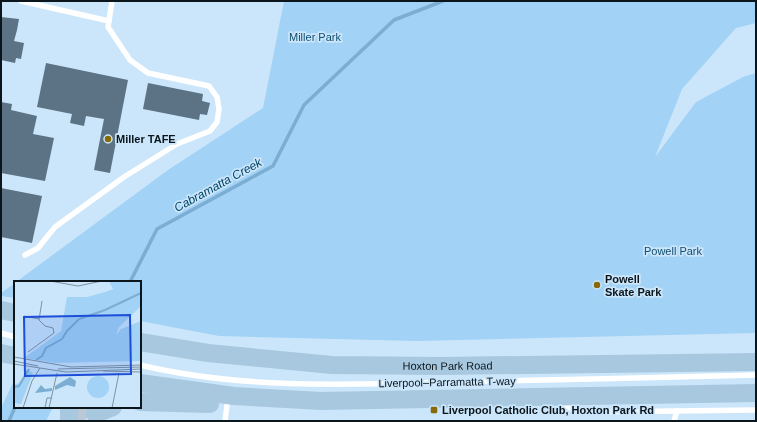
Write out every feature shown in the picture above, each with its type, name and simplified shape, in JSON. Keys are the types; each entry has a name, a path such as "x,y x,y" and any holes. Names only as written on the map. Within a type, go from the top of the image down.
{"main road":[{"path":"1,310 14,313"},
{"name":"Hoxton Park Road","path":"141,343 208,353 332,365 441,366 756,362"},
{"path":"1,353 14,356"},
{"path":"141,383 234,396 294,400 756,393"},
{"path":"141,402 190,402 226,413 294,400"},
{"path":"69,408 69,421"},
{"path":"75,421 92,412 109,408"}],"lane":[{"path":"21,1 109,21"},
{"path":"25,255 38,248 56,227 124,177 177,144 210,131 217,122 220,109 218,97 209,86 148,72 130,60 108,27 112,1"},
{"path":"1,333 14,337"},
{"name":"Liverpool–Parramatta T-way","path":"141,365 202,375 261,382 353,384 756,375"},
{"path":"552,397 575,411 756,410"},
{"path":"674,421 677,411"}],"green space":[{"path":"284,1 756,1 756,23 736,28 682,89 655,157 696,102 743,77 756,73 756,333 417,341 219,336 141,321 141,281 17,281 168,170 263,108"},
{"path":"14,284 14,298 1,296 1,293"},
{"path":"14,381 14,408 52,408 46,421 1,421 1,408"}],"building":[{"path":"1,17 19,19 14,41 24,43 21,59 16,58 15,63 1,60"},
{"path":"46,63 128,80 110,173 94,170 104,119 86,116 84,126 70,123 72,114 37,107"},
{"path":"148,83 203,94 202,101 210,103 207,115 200,114 199,120 143,109"},
{"path":"1,102 12,104 11,110 37,116 33,134 54,138 45,181 1,173"},
{"path":"1,188 42,196 32,243 1,237"}],"waterway":[{"name":"Cabramatta Creek","path":"131,281 157,229 273,166 304,105 394,20 443,1"},
{"name":"Cabramatta Creek","path":"9,421 15,408"}],"place":[{"name":"Miller TAFE","path":"108,139"},
{"name":"Powell Skate Park","path":"597,285"},
{"name":"Liverpool Catholic Club, Hoxton Park Rd","path":"434,410"}],"park label":[{"name":"Miller Park","path":"315,37"},
{"name":"Powell Park","path":"673,251"}]}
